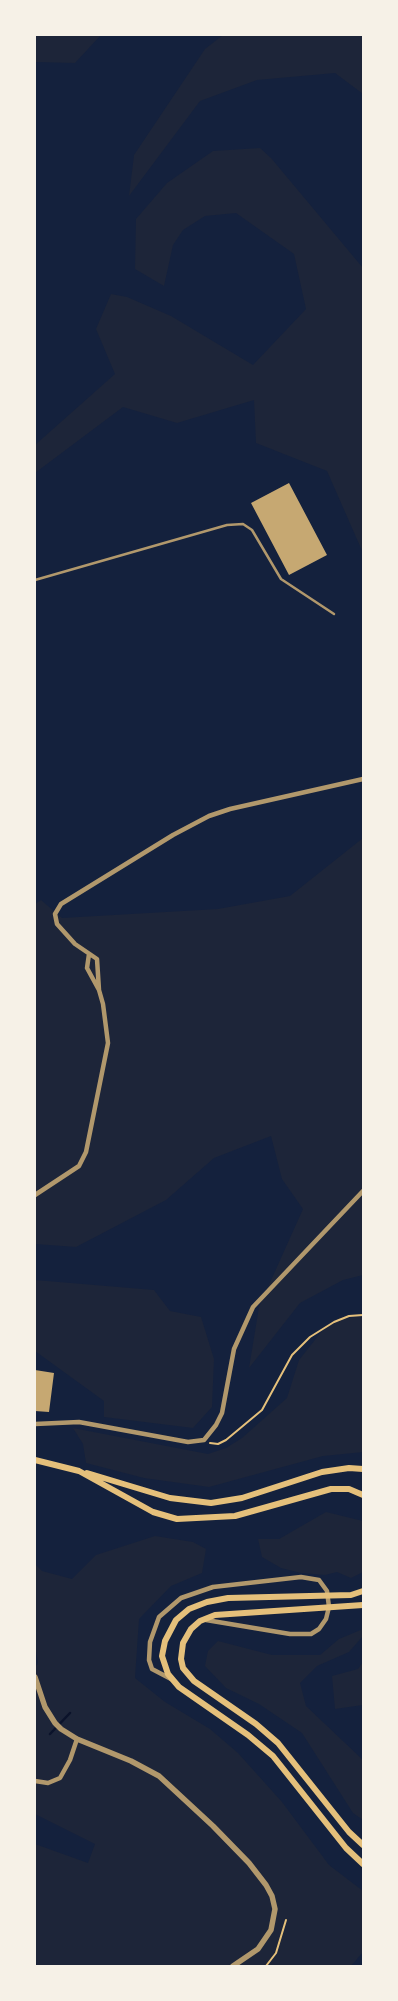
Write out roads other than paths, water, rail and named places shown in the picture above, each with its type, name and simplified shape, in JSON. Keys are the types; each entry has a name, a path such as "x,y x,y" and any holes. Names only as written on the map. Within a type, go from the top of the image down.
{"main road":[{"path":"35,1460 170,1498 211,1503 242,1498 322,1472 349,1468 363,1469"},
{"path":"79,1471 153,1512 177,1519 235,1516 331,1489 349,1489 363,1495"},
{"path":"363,1591 351,1595 222,1599 200,1604 184,1612 171,1626 164,1646 163,1660 171,1679 186,1693 248,1734 267,1750 346,1848 363,1864"},
{"path":"363,1605 354,1607 229,1612 202,1620 191,1628 182,1647 181,1662 187,1674 202,1688 256,1724 274,1739 300,1768 349,1832 363,1845"}],"street":[{"path":"35,1195 79,1166 86,1152 108,1043 106,1020 99,990 99,966 96,959 64,934 57,924 56,912 64,901 172,834 209,816 230,809 363,779"},
{"path":"89,954 87,968 99,990"},
{"path":"35,1424 79,1422 188,1442 204,1440 216,1425 222,1413 234,1353 253,1307 363,1191"},
{"path":"35,1428 43,1424"},
{"path":"171,1679 152,1668 149,1660 150,1642 159,1617 181,1598 213,1587 300,1577 319,1580 328,1591 329,1607 326,1619 319,1629 311,1634 290,1634 202,1620"},
{"path":"35,1677 40,1695 54,1723 77,1739 131,1761 159,1776 213,1826 249,1863 266,1885 272,1896 275,1909 271,1930 258,1949 233,1966"},
{"path":"35,1781 48,1783 60,1778 70,1760 77,1739"}],"lane":[{"path":"35,580 227,525 240,524 252,530 281,580 334,614"}],"waterway":[{"path":"50,1734 70,1713"}]}
